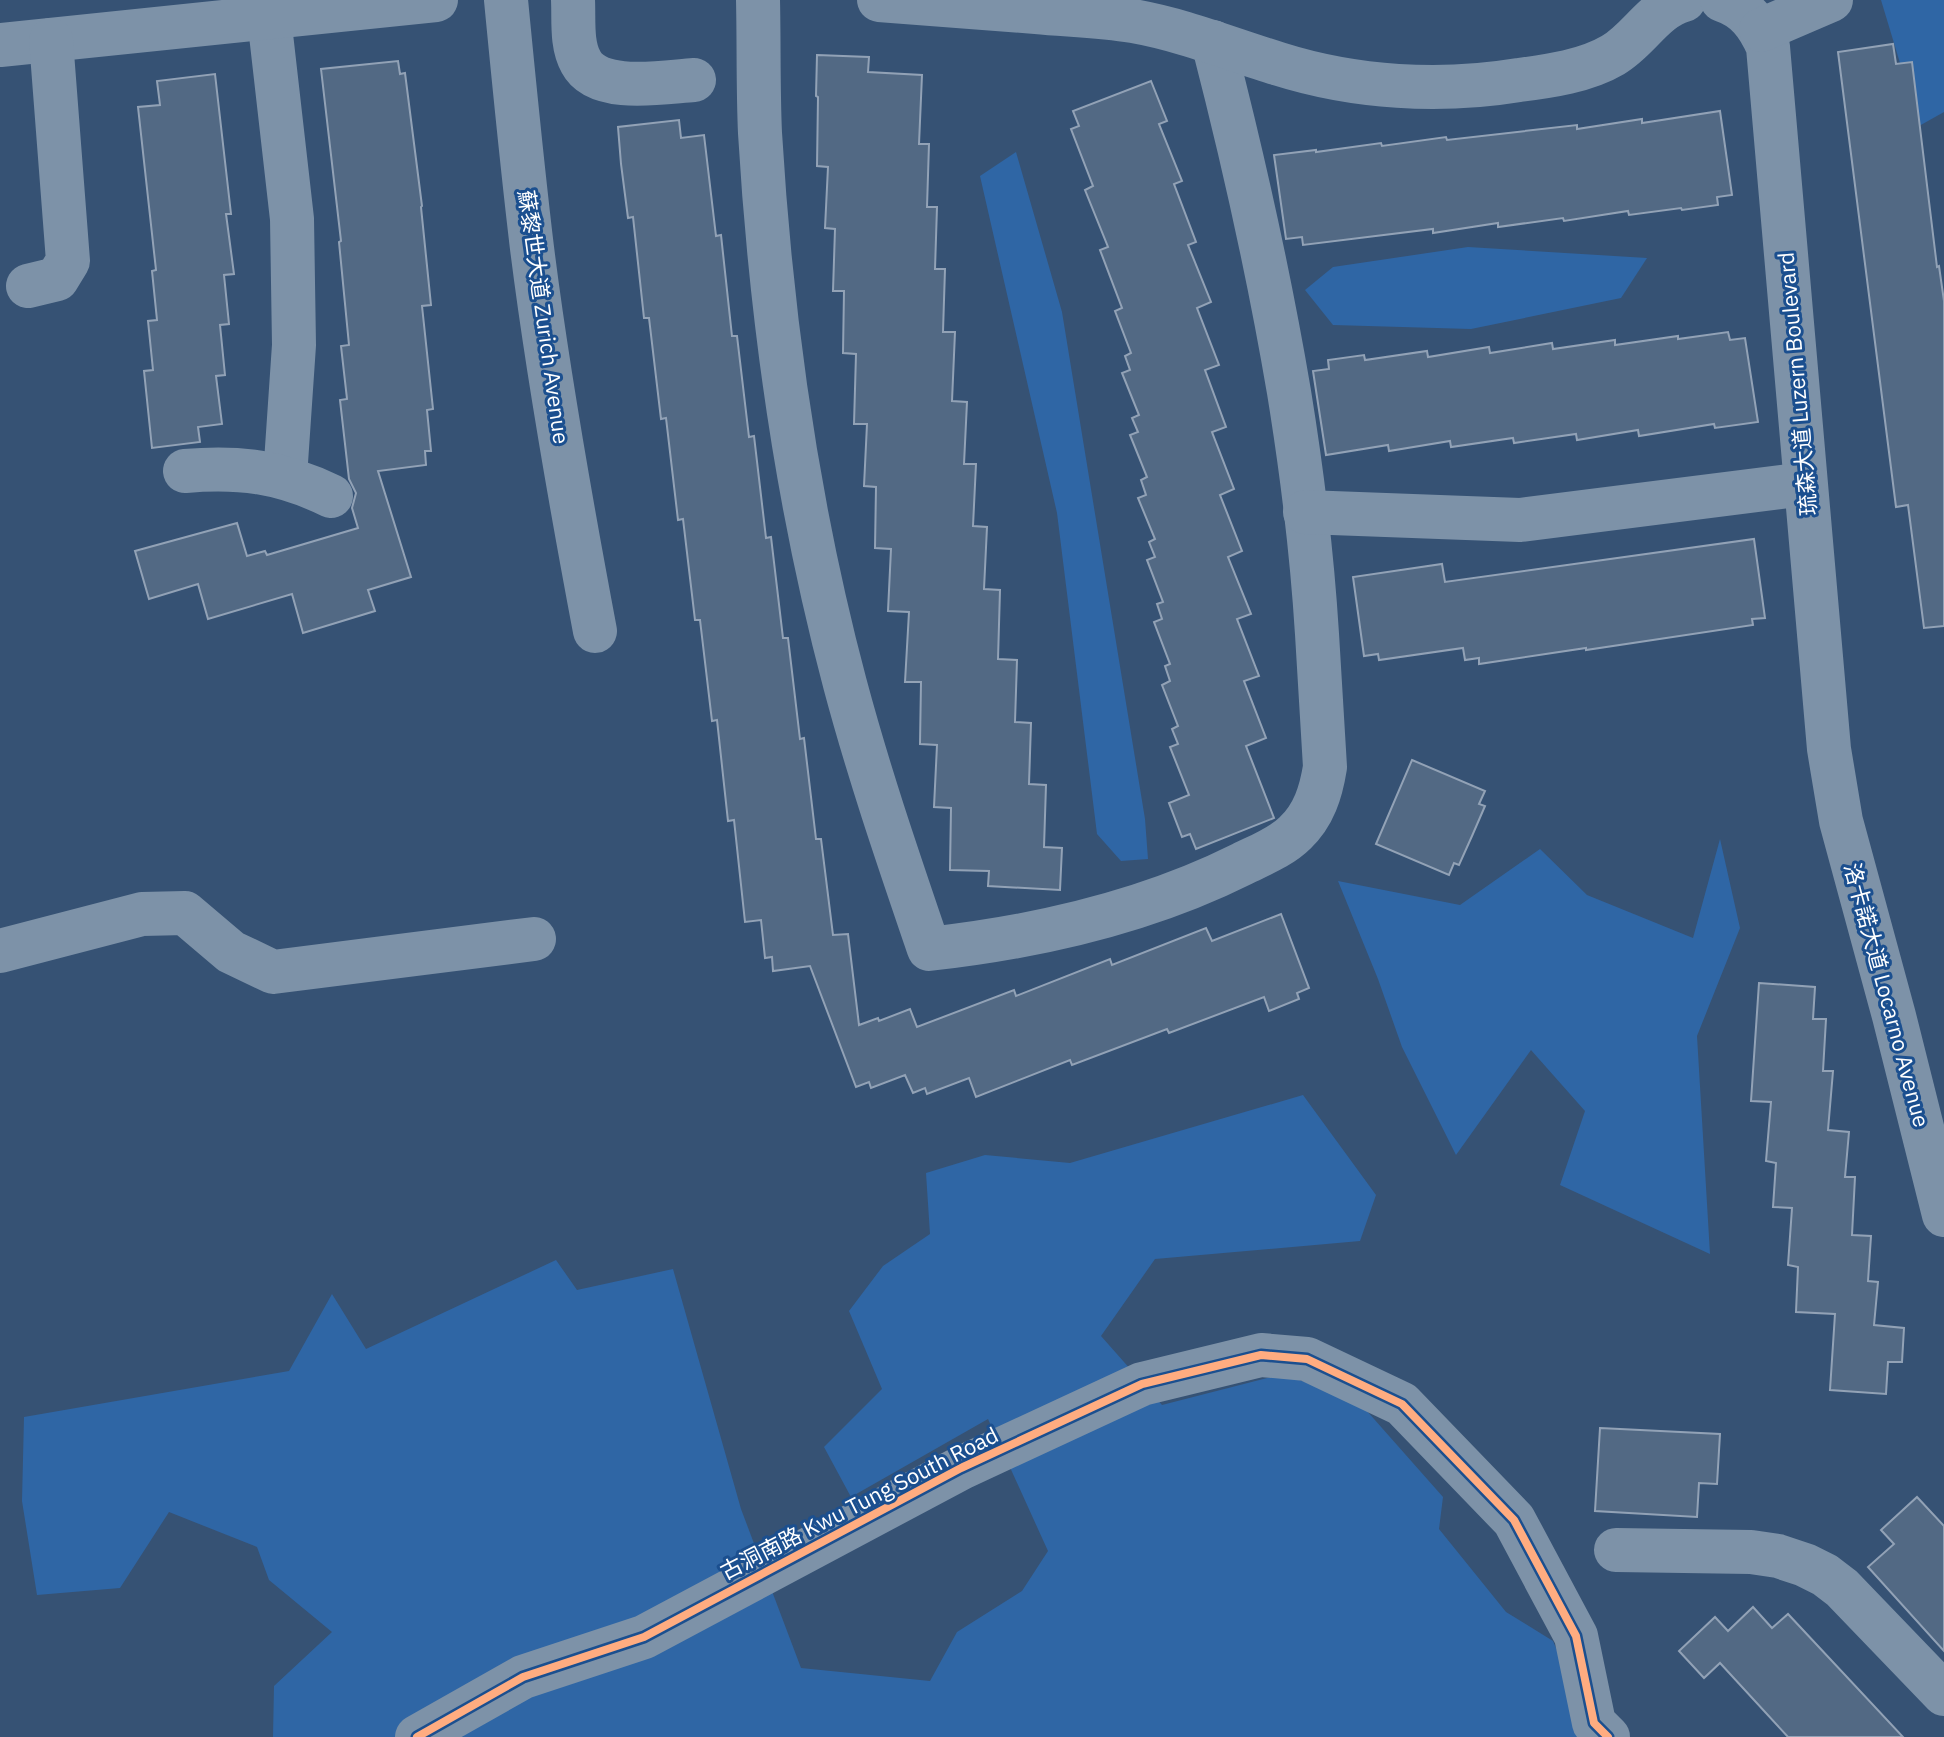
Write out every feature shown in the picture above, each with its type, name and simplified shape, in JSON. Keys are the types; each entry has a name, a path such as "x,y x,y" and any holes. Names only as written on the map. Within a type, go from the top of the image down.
{"street":[{"path":"0,45 436,0"},
{"name":"蘇黎世大道 Zurich Avenue","path":"506,0 540,306 571,505 595,631"},
{"path":"573,0 574,41 582,64 601,80 625,83 694,80"},
{"path":"758,0 760,131 770,270 788,409 810,531 844,683 884,817 929,949 990,943 1050,931 1168,896 1225,873 1280,845 1301,827 1316,803 1322,786 1325,767 1317,630 1289,394 1243,158 1213,42"},
{"path":"879,0 1082,8 1181,32 1331,77 1414,86 1474,86 1519,81 1590,66 1612,56 1632,41 1662,10 1684,0"},
{"path":"1722,0 1749,15 1761,30 1831,0"},
{"path":"269,17 292,219 294,345 285,477"},
{"name":"琉森大道 Luzern Boulevard","path":"1761,30 1768,47 1770,65 1829,749 1838,806"},
{"path":"28,286 57,279 68,261 51,40"},
{"path":"185,471 261,471 309,485 331,496"},
{"path":"1305,512 1520,520 1805,484"},
{"name":"洛卡諾大道 Locarno Avenue","path":"1838,806 1944,1215"},
{"path":"0,951 142,914 185,913 231,952 273,972 534,939"},
{"name":"古洞南路 Kwu Tung South Road","path":"417,1737 523,1677 644,1637 961,1468 1142,1384 1261,1355 1307,1359 1402,1404 1514,1520 1576,1636 1594,1723 1608,1737"},
{"path":"1616,1550 1751,1552 1778,1556 1805,1565 1825,1575 1858,1603 1944,1694"}],"shaded area":[{"path":"1881,0 1944,0 1944,112 1919,126"},
{"path":"1016,152 1062,312 1145,819 1148,859 1121,861 1097,834 1057,513 980,176"},
{"path":"1468,247 1647,258 1621,298 1471,329 1333,325 1305,290 1333,267"},
{"path":"1720,839 1740,928 1697,1036 1710,1254 1560,1185 1585,1111 1531,1050 1456,1155 1402,1047 1338,881 1460,905 1540,849 1587,895 1693,938"},
{"path":"1303,1095 1376,1195 1360,1241 1155,1259 1101,1336 1162,1405 1283,1374 1359,1402 1443,1497 1439,1529 1506,1612 1553,1641 1594,1737 273,1737 274,1686 332,1632 269,1580 257,1547 169,1512 120,1588 37,1595 22,1501 24,1417 289,1371 332,1294 366,1349 556,1260 577,1290 673,1269 741,1509 801,1668 930,1681 957,1632 1022,1591 1048,1551 988,1419 851,1497 824,1447 882,1389 849,1311 883,1266 930,1234 926,1173 985,1155 1070,1163"}],"building":[{"path":"1893,44 1896,64 1912,62 1937,267 1944,301 1944,626 1924,628 1908,505 1896,507 1838,52"},
{"path":"817,55 869,57 868,72 922,75 919,144 929,144 927,207 937,207 935,269 945,269 943,332 955,332 952,401 967,402 964,464 976,464 973,526 987,527 984,589 1000,590 998,659 1017,660 1015,722 1031,723 1029,784 1046,785 1044,847 1062,848 1060,890 988,886 989,871 950,870 951,808 934,807 937,745 920,744 921,682 905,682 909,612 888,611 891,549 875,548 876,487 864,486 867,424 854,424 856,354 843,353 844,291 833,291 835,229 825,228 828,167 817,166"},
{"path":"398,61 400,74 405,73 431,305 422,306 433,409 427,410 431,451 425,451 426,465 378,471 411,577 368,590 375,611 303,633 292,594 208,619 198,584 149,599 135,551 237,523 247,556 265,551 267,555 358,528 352,508 356,493 349,479 340,400 347,399 341,346 349,345 341,241 321,69"},
{"path":"215,74 231,214 226,214 234,274 224,275 229,324 220,325 225,375 216,376 222,424 198,427 200,442 152,448 144,371 153,370 148,321 157,320 152,271 156,270 138,107 160,105 157,81"},
{"path":"1151,81 1167,121 1159,124 1182,181 1174,184 1196,242 1188,245 1211,302 1197,308 1219,365 1205,370 1226,427 1212,432 1234,489 1220,495 1242,551 1228,557 1251,614 1237,619 1259,676 1244,681 1266,738 1246,746 1274,818 1196,849 1190,834 1182,837 1169,803 1189,795 1170,747 1178,744 1172,729 1178,726 1162,685 1170,681 1165,666 1170,664 1154,622 1162,619 1157,604 1163,602 1147,560 1155,557 1149,542 1155,539 1138,498 1146,495 1141,480 1147,477 1130,435 1138,432 1132,418 1139,415 1122,373 1130,370 1125,356 1131,353 1115,311 1122,308 1100,250 1108,247 1085,190 1093,186 1071,129 1079,126 1073,111"},
{"path":"1720,111 1732,195 1717,197 1718,205 1629,215 1628,211 1498,227 1498,223 1433,233 1433,229 1303,245 1302,237 1286,239 1274,155 1577,125 1577,129 1642,119 1642,123"},
{"path":"679,120 681,138 704,135 716,236 721,235 732,336 737,336 749,437 754,436 766,538 771,537 783,638 788,638 800,739 804,738 816,839 821,839 833,935 848,934 859,1025 910,1009 917,1027 1014,990 1016,996 1110,959 1112,965 1206,928 1212,941 1281,914 1309,988 1297,993 1299,999 1269,1011 1264,997 1072,1065 1070,1060 976,1097 969,1078 927,1094 925,1088 913,1093 905,1075 871,1088 869,1082 856,1087 810,966 773,971 772,957 765,958 761,920 745,922 734,820 728,821 717,720 712,721 700,620 695,620 683,519 678,520 666,418 661,419 649,318 644,318 633,217 628,218 621,164 618,127"},
{"path":"1728,332 1730,340 1745,338 1758,422 1715,428 1714,424 1639,436 1638,430 1577,440 1576,434 1514,443 1513,438 1451,447 1450,441 1389,451 1388,445 1326,455 1313,371 1329,369 1328,360 1364,355 1365,360 1427,351 1428,357 1489,347 1490,353 1552,343 1553,349 1615,340 1615,345"},
{"path":"1754,539 1765,618 1752,619 1753,625 1479,664 1479,658 1465,660 1463,648 1379,660 1378,654 1364,656 1353,577 1442,564 1445,582"},
{"path":"1412,760 1485,791 1479,804 1485,806 1459,865 1454,863 1449,875 1376,844"},
{"path":"1759,983 1815,987 1813,1019 1826,1019 1823,1071 1833,1071 1828,1130 1849,1132 1845,1177 1855,1177 1852,1235 1871,1236 1868,1281 1878,1282 1874,1325 1904,1328 1902,1362 1888,1362 1886,1394 1830,1390 1835,1314 1796,1312 1798,1267 1788,1265 1792,1208 1773,1207 1776,1163 1766,1161 1771,1102 1751,1101"},
{"path":"1600,1428 1720,1434 1717,1484 1699,1483 1697,1517 1595,1511"},
{"path":"1917,1497 1944,1526 1944,1651 1868,1567 1894,1544 1881,1530"},
{"path":"1753,1607 1772,1628 1788,1614 1903,1737 1788,1737 1720,1663 1704,1678 1679,1651 1715,1617 1728,1631"}],"cycle path":[{"path":"417,1737 523,1677 644,1637 961,1468 1142,1384 1261,1355 1307,1359 1402,1404 1514,1520 1576,1636 1594,1723 1608,1737"}]}
